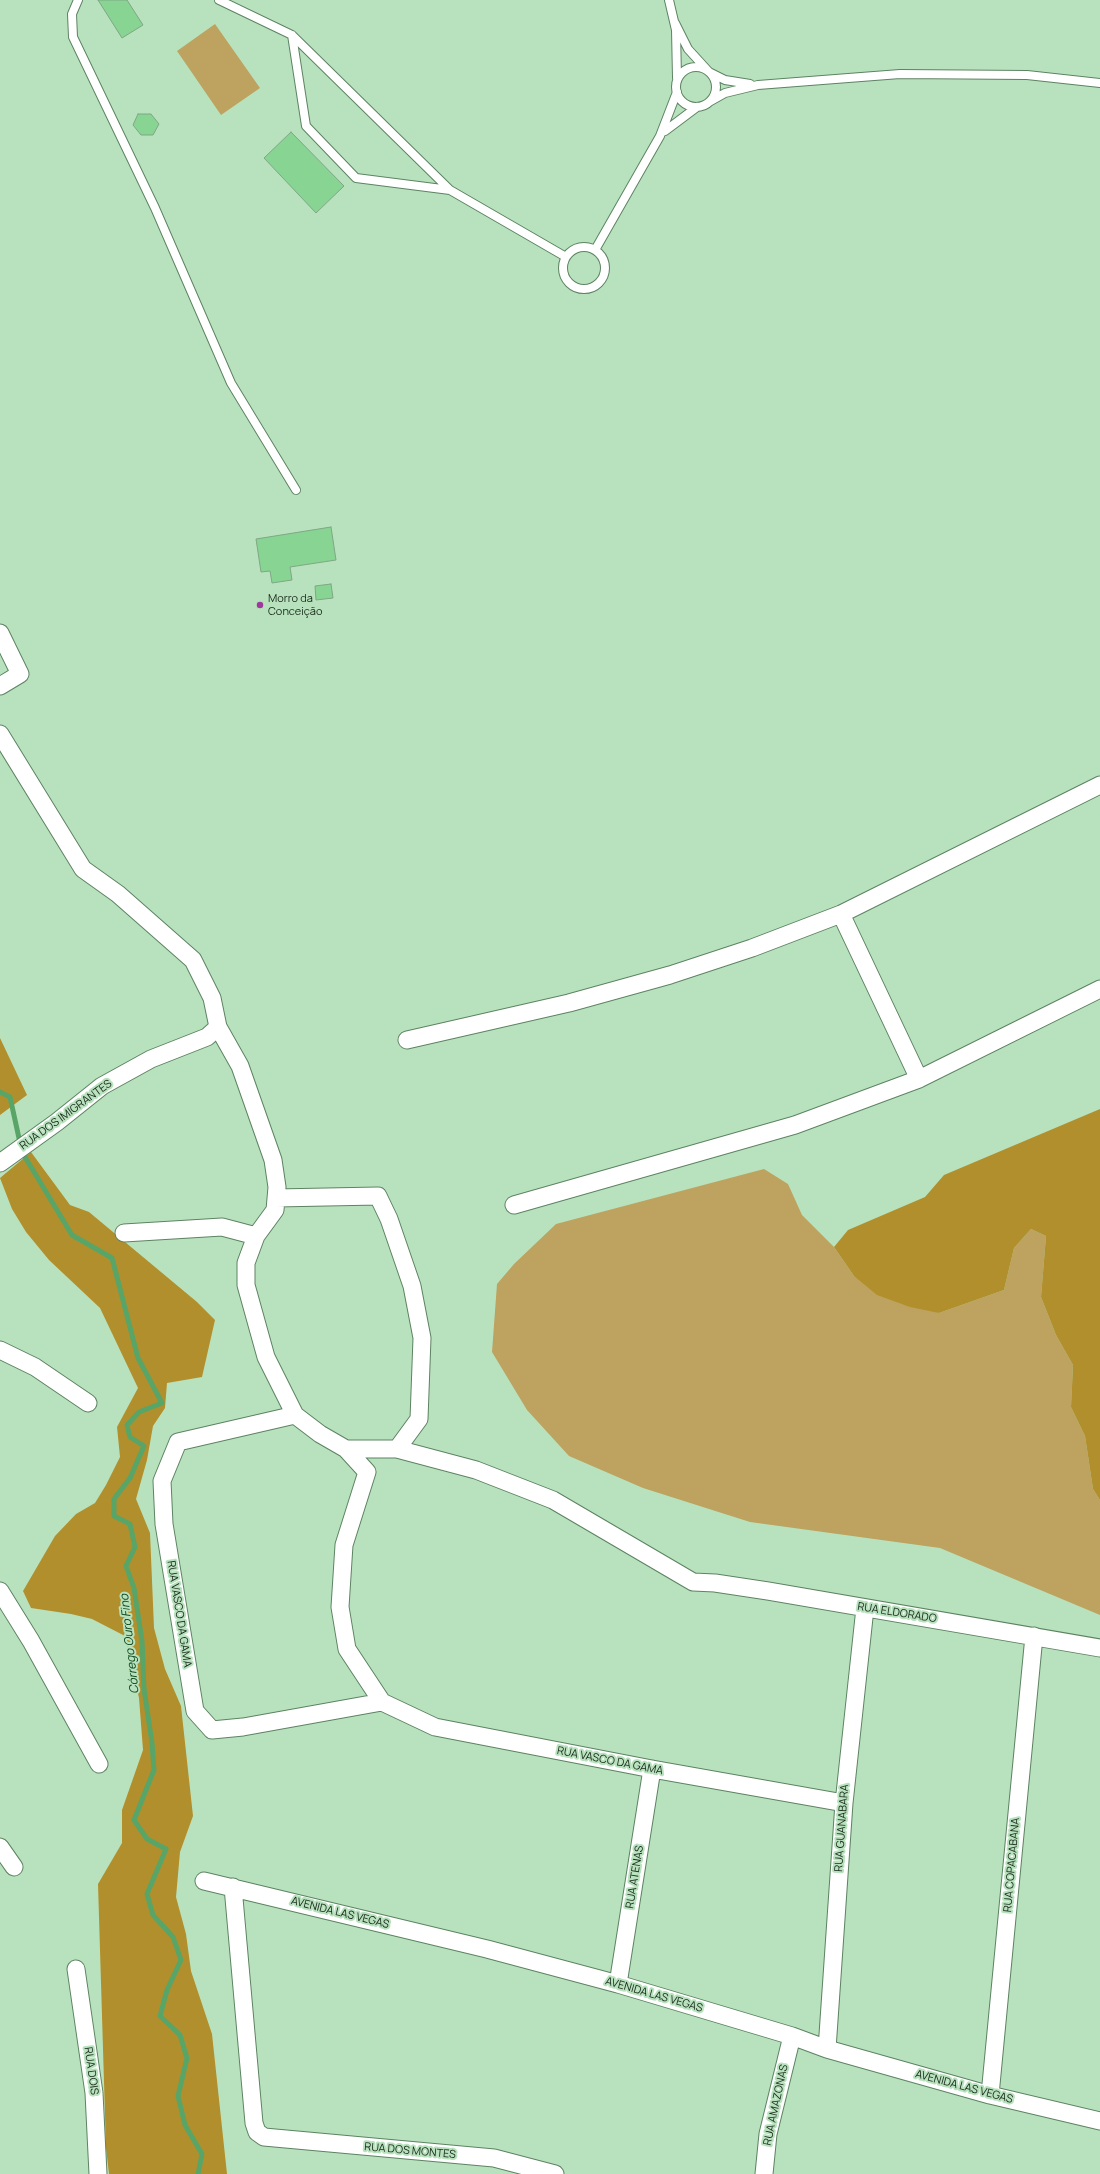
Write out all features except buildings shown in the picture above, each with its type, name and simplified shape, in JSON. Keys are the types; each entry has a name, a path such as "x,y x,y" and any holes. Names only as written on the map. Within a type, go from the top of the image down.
{"street":[{"path":"0,633 20,674 0,686"},
{"path":"0,734 83,869 118,894 193,960 212,998 218,1027 240,1066 273,1160 277,1187 275,1210 256,1236 246,1263 246,1285 266,1357 295,1415 320,1434 346,1449 367,1472 344,1545 340,1607 347,1649 382,1702"},
{"path":"407,1040 569,1003 670,975 752,948 841,914 1100,785"},
{"path":"841,914 919,1079"},
{"path":"514,1205 795,1125 919,1079 1100,990"},
{"name":"RUA DOS IMIGRANTES","path":"6,1159 102,1086 151,1059 207,1037 218,1027"},
{"path":"276,1198 378,1196 388,1219 412,1286 422,1338 419,1419 397,1448 346,1449"},
{"path":"124,1233 222,1226 256,1236"},
{"path":"0,1350 35,1367 88,1403"},
{"name":"RUA VASCO DA GAMA","path":"295,1415 178,1442 162,1481 164,1524 195,1711 212,1730 243,1727 382,1702 435,1727 844,1804"},
{"name":"RUA ELDORADO","path":"397,1448 476,1470 553,1500 693,1582 753,1588 1100,1648"},
{"path":"0,1591 31,1641 99,1764"},
{"name":"RUA GUANABARA","path":"828,2049 844,1804 865,1608"},
{"name":"RUA COPACABANA","path":"990,2095 1034,1636"},
{"name":"RUA ATENAS","path":"618,1984 652,1769"},
{"path":"0,1847 14,1867"},
{"name":"AVENIDA LAS VEGAS","path":"204,1881 487,1949 618,1984 792,2036 828,2049 990,2095 1100,2121"},
{"name":"RUA DOS MONTES","path":"232,1887 254,2123 257,2132 264,2137 494,2158 554,2174"},
{"name":"RUA DOIS","path":"76,1969 94,2093 98,2174"},
{"name":"RUA AMAZONAS","path":"764,2174 768,2134 792,2036"}],"lane":[{"path":"78,0 72,14 71,26 76,43 155,208 231,383 296,490"},
{"path":"219,0 292,34 450,190 566,257"},
{"path":"594,250 660,136 677,92 678,46 675,23 669,0"},
{"path":"675,23 688,49 709,72 715,83 713,96 709,102"},
{"path":"292,34 306,126 356,178 450,190"},
{"path":"677,79 680,74 691,67 704,68 709,72 734,82 758,85"},
{"path":"660,136 678,119 697,107 724,93 758,85 900,74 984,73 1042,76 1100,83"},
{"path":"677,92 682,101 697,107"},
{"path":"580,247 589,247 594,250 602,258 605,266 604,274 600,282 592,287 584,289 575,287 568,282 563,266 566,257 572,251 580,247"}],"shaded area":[{"path":"215,24 260,88 221,115 177,51"},
{"path":"0,1038 27,1095 0,1115"},
{"path":"1100,1109 1100,1500 1093,1489 1085,1436 1071,1407 1073,1365 1056,1335 1041,1297 1046,1236 1031,1229 1014,1248 1004,1290 939,1313 910,1307 877,1295 854,1276 834,1247 848,1230 925,1197 944,1175"},
{"path":"31,1152 70,1205 89,1212 197,1302 215,1320 202,1377 167,1383 165,1408 153,1426 147,1460 136,1499 150,1533 154,1628 165,1669 181,1706 193,1816 180,1852 176,1897 186,1934 191,1971 212,2034 227,2174 109,2174 106,2148 98,1884 122,1843 122,1810 143,1750 139,1698 125,1636 92,1619 31,1608 23,1591 55,1536 76,1514 95,1503 106,1485 120,1457 117,1427 138,1388 100,1308 49,1260 26,1232 12,1209 0,1178"},
{"path":"764,1169 788,1184 802,1215 834,1247 854,1276 939,1313 1004,1290 1014,1248 1031,1229 1046,1236 1041,1297 1056,1335 1073,1365 1071,1407 1085,1436 1093,1489 1100,1500 1100,1615 940,1548 750,1522 643,1488 569,1456 527,1410 492,1352 497,1284 514,1264 556,1224"}],"waterway":[{"name":"Córrego Ouro Fino","path":"0,1092 10,1097 22,1152 72,1235 112,1258 138,1358 162,1403 139,1412 127,1425 130,1437 144,1446 130,1478 114,1499 114,1516 130,1524 135,1547 126,1566 134,1588 142,1641 144,1689 152,1743 154,1770 134,1820 147,1839 166,1849 147,1894 153,1915 173,1937 181,1960 167,1990 160,2016 180,2035 187,2058 178,2096 185,2125 202,2154 198,2174"}],"place":[{"name":"Morro da Conceição","path":"260,605"}]}
